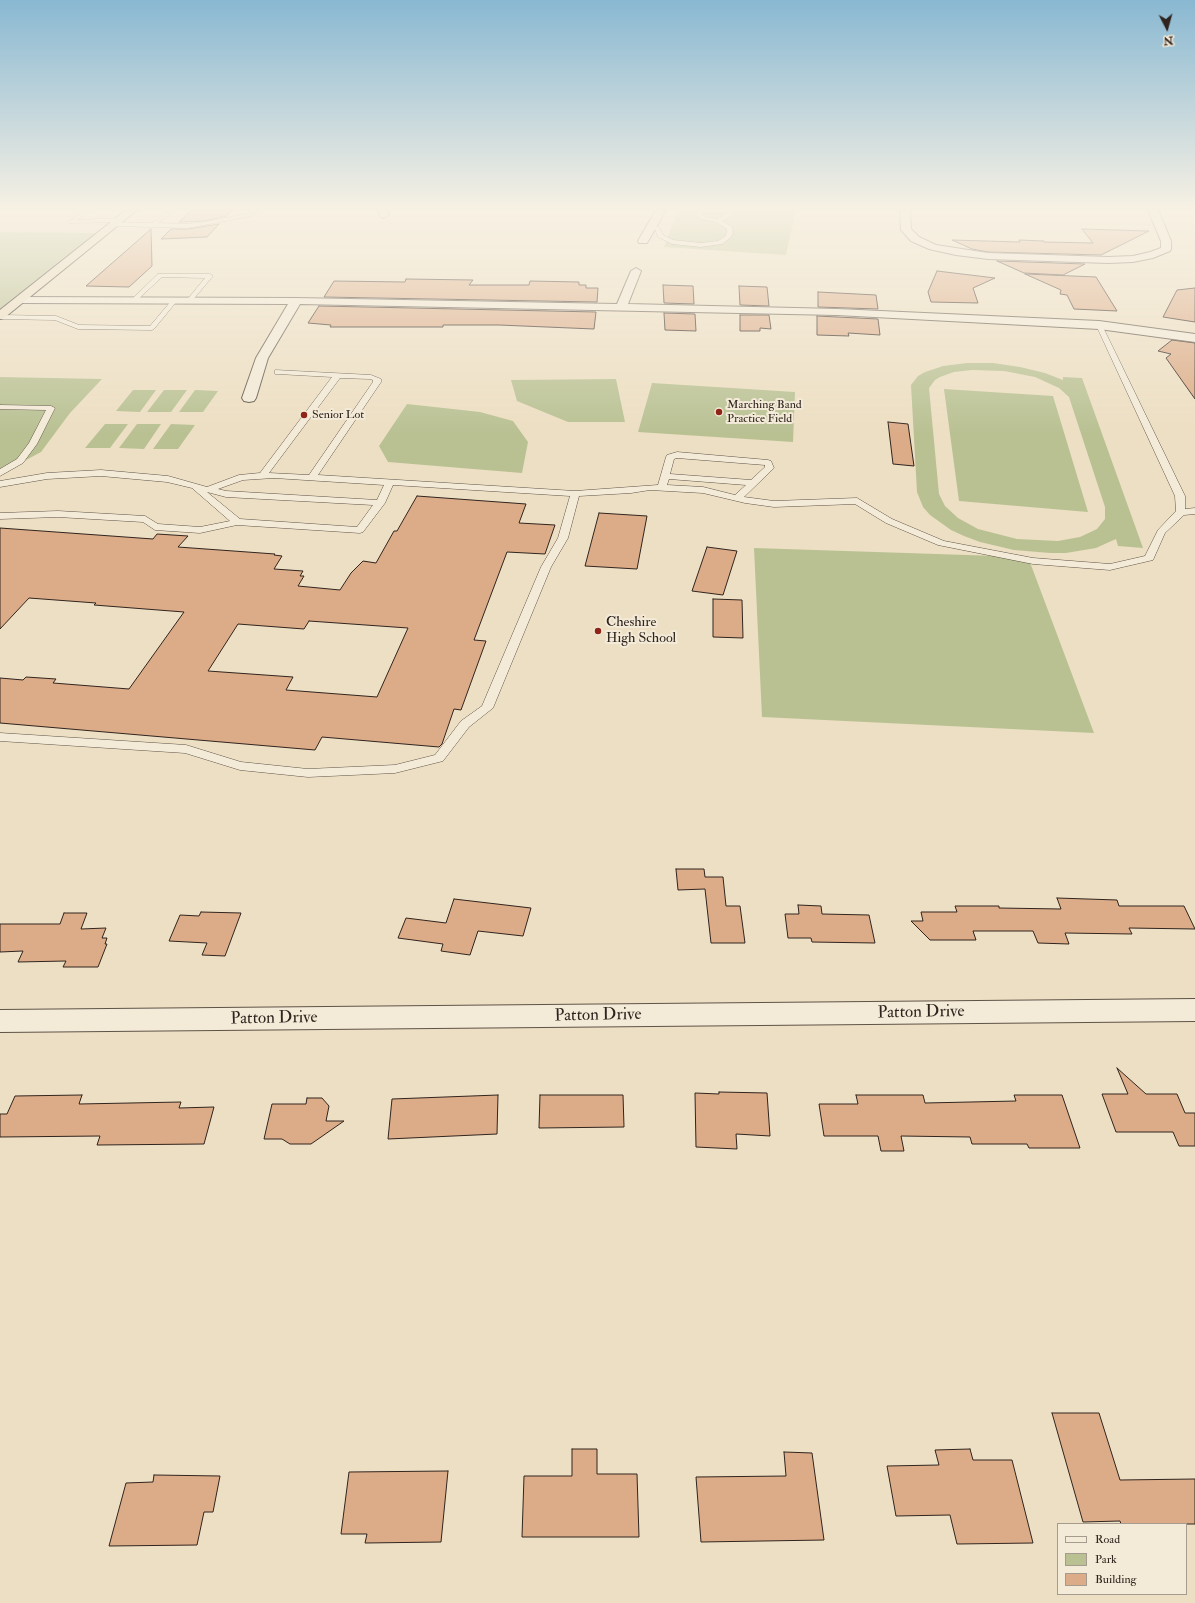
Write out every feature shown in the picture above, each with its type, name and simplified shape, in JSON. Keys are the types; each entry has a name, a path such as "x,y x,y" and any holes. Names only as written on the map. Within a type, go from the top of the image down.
{"highway":[{"path":"0,316 40,285"}],"street":[{"path":"622,306 630,285"},
{"path":"21,300 296,301 622,306 837,312 1099,325 1195,338"},
{"path":"249,398 262,358 296,301"},
{"name":"Patton Drive","path":"0,1021 1195,1010"}],"lane":[{"path":"134,301 150,285"},
{"path":"189,301 203,285"},
{"path":"0,316 56,318 78,327 152,328 174,301"},
{"path":"1099,325 1180,496 1181,512"},
{"path":"278,372 371,377 377,379 377,382 312,477"},
{"path":"263,475 338,375"},
{"path":"0,407 51,408 33,444 20,461 0,473"},
{"path":"662,487 670,458 677,455 768,463 770,468 737,498"},
{"path":"0,484 47,476 101,473 168,479 226,494 380,503"},
{"path":"208,490 242,477 263,475 575,494 662,487 703,490 737,498 774,504 857,501 888,521 941,543 1033,561 1110,567 1149,558 1161,532 1181,512 1195,511"},
{"path":"665,476 754,483"},
{"path":"0,516 58,514 145,519 155,527 200,530 236,522 360,530 380,503 389,483"},
{"path":"193,486 236,522"},
{"path":"0,737 186,749 240,766 308,772 395,769 440,758 465,724 487,708 546,567 563,538 575,494"}],"green space":[{"path":"0,285 39,285 0,316"},
{"path":"967,363 993,363 1045,373 1063,380 1063,377 1082,378 1143,548 1118,546 1116,539 1096,548 1066,553 1014,550 980,542 964,536 951,530 930,515 923,507 917,492 911,385 918,376 943,366","holes":["972,370 1004,371 1035,377 1059,388 1069,397 1105,507 1105,519 1097,529 1080,537 1058,541 1017,539 978,529 958,518 945,506 939,494 929,388 935,380 954,372"]},
{"path":"0,377 102,379 70,413 41,452 0,474"},
{"path":"616,379 625,422 568,422 517,401 511,380"},
{"name":"Marching Band Practice Field","path":"652,383 795,392 793,442 638,432"},
{"path":"944,389 1053,396 1088,512 959,501"},
{"path":"133,390 156,390 140,412 116,411"},
{"path":"164,390 187,390 171,412 147,412"},
{"path":"195,390 218,391 203,412 179,412"},
{"path":"407,404 480,412 513,421 528,442 522,473 388,462 379,446"},
{"path":"105,424 128,424 110,448 85,448"},
{"path":"137,424 161,424 144,449 119,448"},
{"path":"171,424 195,425 178,449 153,449"},
{"path":"754,548 1028,557 1094,733 762,717"}],"building":[{"path":"87,285 131,285 129,287 86,286"},
{"path":"332,285 579,285 586,285 586,288 598,288 597,302 324,297"},
{"path":"663,285 693,286 694,304 664,303"},
{"path":"931,285 980,285 973,288 978,303 931,302 928,292"},
{"path":"1049,285 1101,285 1117,311 1074,309 1067,295 1060,294 1061,290"},
{"path":"739,286 767,287 769,306 740,305"},
{"path":"1195,288 1195,322 1163,317 1177,290"},
{"path":"818,292 876,295 878,309 818,307"},
{"path":"319,306 596,312 594,329 499,325 443,325 443,327 330,327 331,325 308,323"},
{"path":"664,313 695,314 696,331 665,330"},
{"path":"740,315 769,315 771,329 760,328 760,331 740,331"},
{"path":"817,316 878,319 880,335 848,333 849,336 817,335"},
{"path":"1172,340 1195,343 1195,399 1166,358 1171,354 1158,351"},
{"path":"888,422 908,424 914,466 893,464"},
{"path":"417,496 526,504 519,523 555,525 545,554 507,552 474,640 486,641 461,710 454,709 442,744 439,747 322,737 315,750 0,723 0,678 23,680 26,677 56,679 53,683 129,689 184,612 29,598 0,629 0,528 153,539 157,534 188,536 178,547 275,554 274,555 282,556 274,569 303,571 300,576 304,576 298,586 340,590 351,573 363,561 376,563 394,531 397,531","holes":["309,621 408,628 377,697 286,690 293,677 208,671 238,624 304,629"]},
{"path":"599,513 647,516 637,569 585,566"},
{"path":"707,547 737,551 723,595 692,591"},
{"path":"713,599 742,600 743,638 713,637"},
{"path":"676,869 704,869 705,877 723,877 726,906 740,906 745,943 711,943 705,889 678,890"},
{"path":"1057,898 1117,900 1119,906 1184,906 1195,929 1129,928 1132,934 1065,933 1069,944 1038,943 1033,931 973,931 976,940 930,940 911,921 923,921 921,912 957,912 955,906 999,906 999,908 1061,909"},
{"path":"454,899 531,908 523,936 478,931 470,955 441,951 443,944 398,938 406,918 446,923"},
{"path":"798,905 821,906 822,914 869,915 875,943 812,942 811,938 788,938 785,914 799,914"},
{"path":"201,912 241,913 225,956 202,955 207,943 169,941 180,915 199,916"},
{"path":"64,913 87,913 81,929 106,928 102,938 107,938 105,944 107,944 98,967 63,967 66,961 18,962 23,951 0,952 0,924 60,924"},
{"path":"1117,1068 1146,1094 1177,1094 1185,1113 1195,1113 1195,1146 1179,1146 1173,1132 1116,1132 1102,1094 1128,1094"},
{"path":"719,1092 767,1093 770,1136 736,1134 737,1149 696,1147 695,1093 719,1094"},
{"path":"82,1095 79,1104 181,1102 179,1108 214,1107 204,1144 97,1145 100,1136 0,1137 0,1114 7,1114 15,1096"},
{"path":"498,1095 497,1134 388,1139 392,1099"},
{"path":"540,1095 623,1095 624,1127 539,1128"},
{"path":"856,1095 923,1095 925,1103 1016,1101 1014,1095 1062,1095 1080,1148 1029,1148 1027,1144 972,1144 970,1137 901,1136 904,1151 881,1151 878,1136 824,1136 819,1104 858,1104"},
{"path":"307,1098 322,1098 329,1106 326,1121 344,1121 311,1144 290,1144 282,1139 264,1139 272,1104 306,1104"},
{"path":"1052,1413 1099,1413 1120,1480 1195,1479 1195,1524 1121,1523 1120,1521 1083,1522"},
{"path":"572,1449 597,1449 597,1474 637,1474 639,1537 522,1537 524,1476 572,1476"},
{"path":"970,1449 973,1460 1012,1460 1033,1543 957,1544 950,1515 896,1516 887,1466 939,1465 935,1450"},
{"path":"784,1452 812,1453 824,1540 701,1542 696,1477 786,1476"},
{"path":"448,1471 441,1542 365,1543 367,1534 341,1534 349,1472"},
{"path":"154,1475 220,1476 213,1512 204,1512 197,1545 109,1546 126,1483 153,1482"}],"place":[{"name":"Marching Band Practice Field","path":"719,412"},
{"name":"Senior Lot","path":"304,415"},
{"name":"Cheshire High School","path":"598,631"}]}
